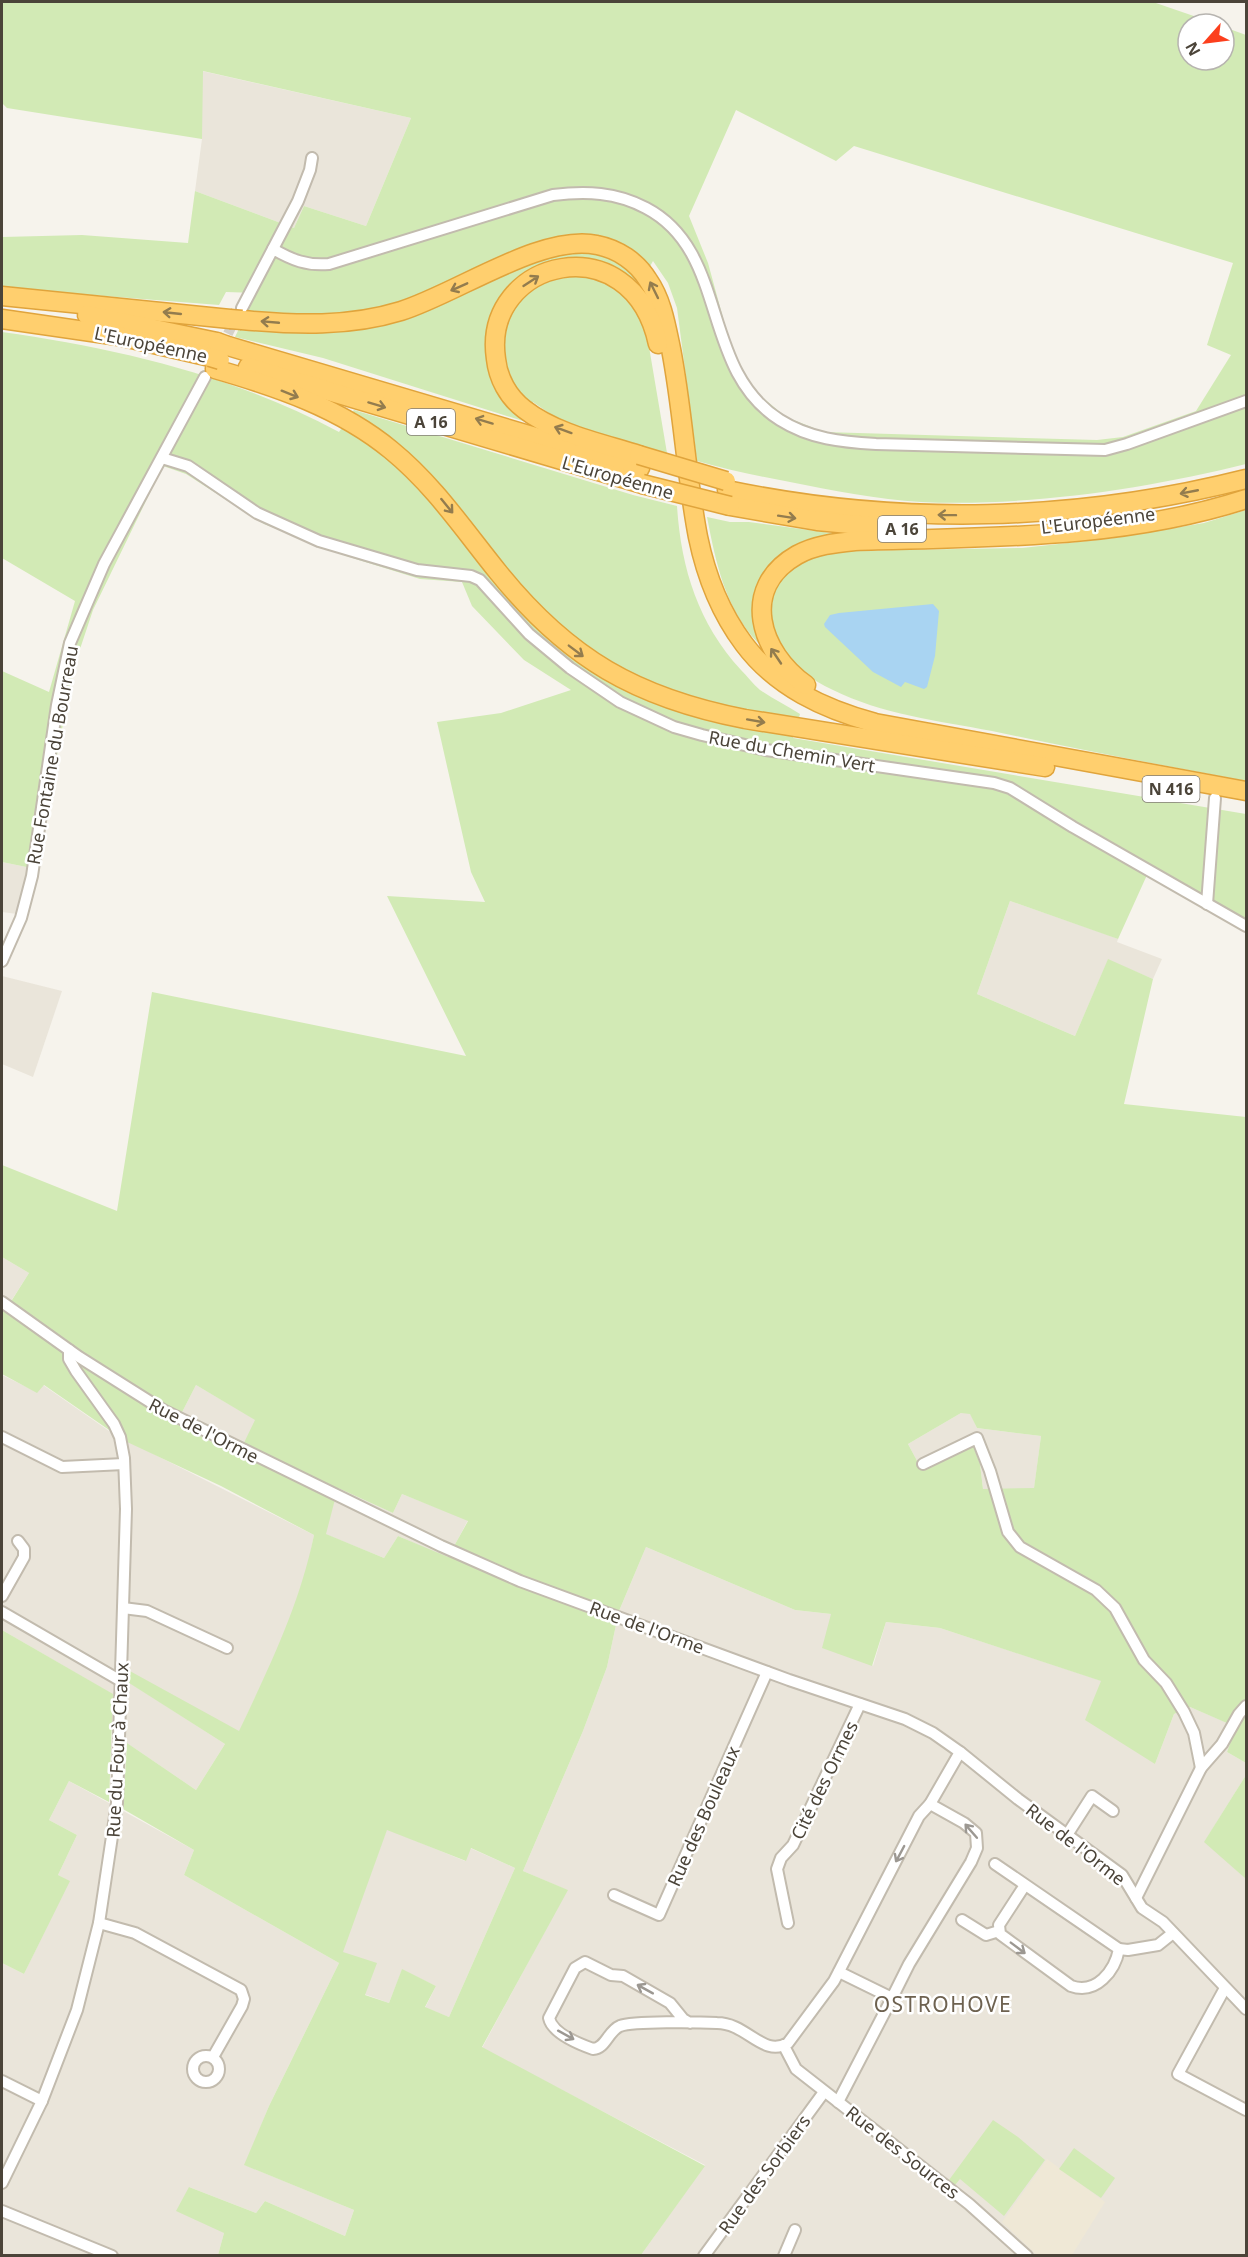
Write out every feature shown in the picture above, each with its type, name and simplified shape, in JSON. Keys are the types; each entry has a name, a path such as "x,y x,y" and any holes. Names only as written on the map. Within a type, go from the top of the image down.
{"highway":[{"path":"2,296 326,324 374,318 418,305 546,248 582,243 594,244 617,252 636,264 644,273 659,302 674,364 694,510 703,558 720,606 745,646 777,678 829,708 899,728 1246,791"},
{"path":"728,493 640,469 545,422 524,409 506,389 499,374 495,355 499,322 514,295 536,277 570,266 602,271 633,291 653,325 660,354 686,519 700,582 710,608 723,631 758,674 792,700 837,722 900,738 1045,767"},
{"name":"L'Européenne","path":"2,314 119,336 214,359 640,469 728,493 782,516 840,524 914,530 984,530 1102,522 1182,509 1246,494"},
{"path":"214,359 358,426 389,448 432,488 497,571 537,616 578,652 611,674 635,686 678,703 718,714 1045,767"},
{"name":"L'Européenne","path":"728,493 798,497 908,514 986,515 1072,509 1150,499 1246,479"},
{"path":"1010,748 877,714 826,696 801,681 782,664 773,652 764,629 762,617 765,594 776,572 796,556 819,546 834,543 1029,536 1089,531 1181,517 1246,499"},
{"name":"N 416","path":"1045,767 1246,803"}],"street":[{"path":"238,316 304,188 312,158"},
{"path":"273,249 300,262 329,264 553,195 590,192 608,194 623,198 653,212 679,234 695,259 730,362 742,382 769,412 793,428 810,435 842,442 876,444 1105,450 1246,401"},
{"name":"Rue Fontaine du Bourreau","path":"2,961 21,918 32,876 59,695 70,643 104,564 214,359"},
{"name":"Rue du Chemin Vert","path":"162,458 188,466 263,516 319,542 417,570 471,576 480,580 529,634 570,668 646,715 702,735 766,750 1002,785 1246,926"},
{"path":"1208,904 1215,798"},
{"name":"Rue de l'Orme","path":"2,1302 69,1350 173,1416 481,1565 767,1672 914,1723 933,1733 1122,1875 1142,1908 1161,1921 1246,2009"},
{"name":"Rue du Four à Chaux","path":"2,2183 42,2102 74,2018 99,1923 117,1803 126,1509 124,1464 121,1442 114,1424 70,1362 69,1350"},
{"path":"2,1437 62,1467 124,1464"},
{"path":"923,1464 977,1438 1011,1538 1020,1547 1096,1590 1115,1608 1144,1660 1166,1683 1184,1712 1194,1733 1201,1768"},
{"path":"2,1596 24,1557 24,1549 18,1541"},
{"path":"123,1608 147,1611 227,1648"},
{"path":"2,1612 121,1681"},
{"name":"Rue des Bouleaux","path":"614,1895 659,1915 767,1672"},
{"name":"Cité des Ormes","path":"788,1923 777,1878 778,1864 793,1845 860,1704"},
{"path":"1136,1898 1201,1768 1222,1744 1246,1706"},
{"path":"690,2023 683,2019 670,2002 623,1976 611,1975 585,1962 575,1968 549,2018 551,2025 556,2029 590,2049 601,2046 621,2025 690,2023 731,2025 770,2047 784,2046 794,2037 839,1972 920,1816 930,1804 960,1752"},
{"path":"1067,1835 1092,1797 1113,1811"},
{"path":"838,2102 909,1964 975,1854 978,1837 972,1828 930,1804"},
{"path":"995,1864 1119,1949 1128,1950 1158,1945 1173,1933"},
{"path":"1025,1885 999,1925 999,1931 1061,1980 1080,1989 1097,1984 1116,1962 1119,1949"},
{"path":"962,1920 986,1935 999,1931"},
{"path":"99,1923 135,1933 241,1990 244,1999 242,2006 213,2057"},
{"path":"839,1972 892,1998"},
{"path":"1225,1988 1178,2074 1246,2110"},
{"name":"Rue des Sources","path":"784,2046 793,2066 969,2204 1027,2256"},
{"path":"2,2081 42,2102"},
{"name":"Rue des Sorbiers","path":"704,2256 824,2092"},
{"path":"2,2211 112,2256"},
{"path":"784,2256 795,2230"}],"shaded area":[{"path":"202,71 411,118 366,226 304,206 294,228 195,191 202,139"},
{"path":"2,862 36,869 25,915 2,912"},
{"path":"1010,901 1108,935 1118,939 1117,942 1162,959 1153,979 1108,960 1075,1036 977,994"},
{"path":"2,976 62,991 33,1077 2,1064"},
{"path":"2,1257 29,1273 4,1312 2,1310"},
{"path":"2,1375 37,1392 43,1385 112,1433 314,1535 308,1565 286,1632 239,1732 128,1671 127,1681 225,1744 196,1790 112,1733 112,1694 2,1630"},
{"path":"196,1385 256,1420 238,1455 176,1424"},
{"path":"961,1413 970,1413 977,1428 1041,1436 1034,1489 983,1489 980,1464 922,1470 908,1444"},
{"path":"338,1488 393,1513 402,1494 468,1520 448,1558 398,1536 384,1558 325,1534"},
{"path":"646,1547 795,1610 831,1614 873,1666 886,1622 940,1628 1102,1681 1155,1764 1174,1714 1190,1707 1237,1727 1227,1752 1246,1763 1246,1775 1205,1841 1246,1879 1246,2255 641,2255 705,2165 482,2048 567,1890 523,1871 583,1731 607,1667 619,1611"},
{"path":"69,1781 194,1850 184,1875 339,1963 269,2106 245,2165 354,2210 345,2236 265,2201 256,2213 189,2187 224,2233 218,2255 2,2255 2,1963 24,1974 69,1881 58,1875 77,1835 49,1820"},
{"path":"387,1829 465,1861 470,1848 515,1868 449,2017 425,2008 436,1986 402,1970 389,2003 364,1994 342,1952"},
{"path":"1047,2159 1105,2202 1072,2255 1037,2255 1002,2222"}],"green space":[{"path":"2,2 1153,2 1182,12 1176,12 1176,72 1236,72 1236,31 1246,35 1246,464 1168,481 1085,494 1002,502 961,503 921,502 856,494 755,475 697,461 677,308 668,283 653,261 640,284 638,313 647,335 667,453 625,443 562,422 533,402 523,421 323,358 235,337 256,293 226,292 219,305 2,288 2,237 82,235 188,243 195,191 294,228 304,206 366,226 411,118 203,71 202,139 7,108 2,103","holes":["736,110 836,161 854,146 1233,263 1207,345 1231,355 1196,411 1123,437 1097,440 824,432 786,417 756,392 734,358 708,263 689,216"]},
{"path":"2,332 89,346 175,367 259,395 339,432 354,410 633,495 677,506 688,573 703,614 726,652 755,685 800,714 793,738 1246,814 1246,932 1147,875 1118,939 1010,901 977,994 1075,1036 1108,959 1153,979 1124,1104 1246,1117 1246,1763 1227,1752 1236,1727 1190,1707 1174,1714 1155,1764 1085,1720 1101,1681 940,1628 886,1622 872,1666 822,1648 831,1614 795,1610 646,1547 619,1611 607,1667 583,1731 523,1871 568,1890 482,2047 705,2166 641,2255 218,2255 224,2233 176,2211 189,2187 256,2213 265,2201 345,2236 354,2210 244,2165 269,2106 339,1963 184,1875 194,1850 123,1809 127,1743 196,1790 225,1744 126,1681 128,1670 239,1731 292,1611 314,1535 221,1486 125,1441 44,1385 37,1393 2,1374 2,1310 5,1311 29,1273 2,1257 2,1165 117,1211 152,992 466,1056 387,896 485,902 471,872 437,722 501,713 571,690 524,660 472,606 462,582 420,579 346,556 264,524 186,474 163,466 93,610 73,670 36,869 2,862 2,671 49,692 75,601 2,558","holes":["196,1385 255,1420 238,1455 176,1424","961,1413 970,1414 977,1428 1041,1436 1034,1488 983,1489 980,1464 973,1446 922,1470 908,1444","338,1488 393,1513 402,1494 468,1521 448,1557 398,1536 384,1558 326,1534","387,1830 466,1861 471,1848 515,1868 449,2017 425,2007 436,1986 402,1969 389,2003 365,1995 377,1963 343,1952"]},
{"path":"1246,510 1246,781 911,716 871,705 825,686 809,677 795,665 778,644 758,643 737,615 718,568 707,517 730,522 749,522 838,534 840,551 1022,548 1114,538 1204,523"},
{"path":"2,1630 113,1694 109,1802 69,1781 49,1820 77,1835 58,1875 70,1881 24,1974 2,1963"},
{"path":"1246,1775 1246,1879 1204,1842"},
{"path":"993,2120 1045,2160 1004,2216 960,2179 955,2185 949,2180"},
{"path":"1074,2148 1115,2178 1101,2198 1059,2169"}],"water":[{"path":"933,604 939,611 935,656 927,687 924,689 905,682 901,687 873,672 824,624 830,615 839,613"}],"tunnel":[{"path":"221,347 237,316"}],"district":[{"name":"OSTROHOVE","path":"943,2004"}]}
